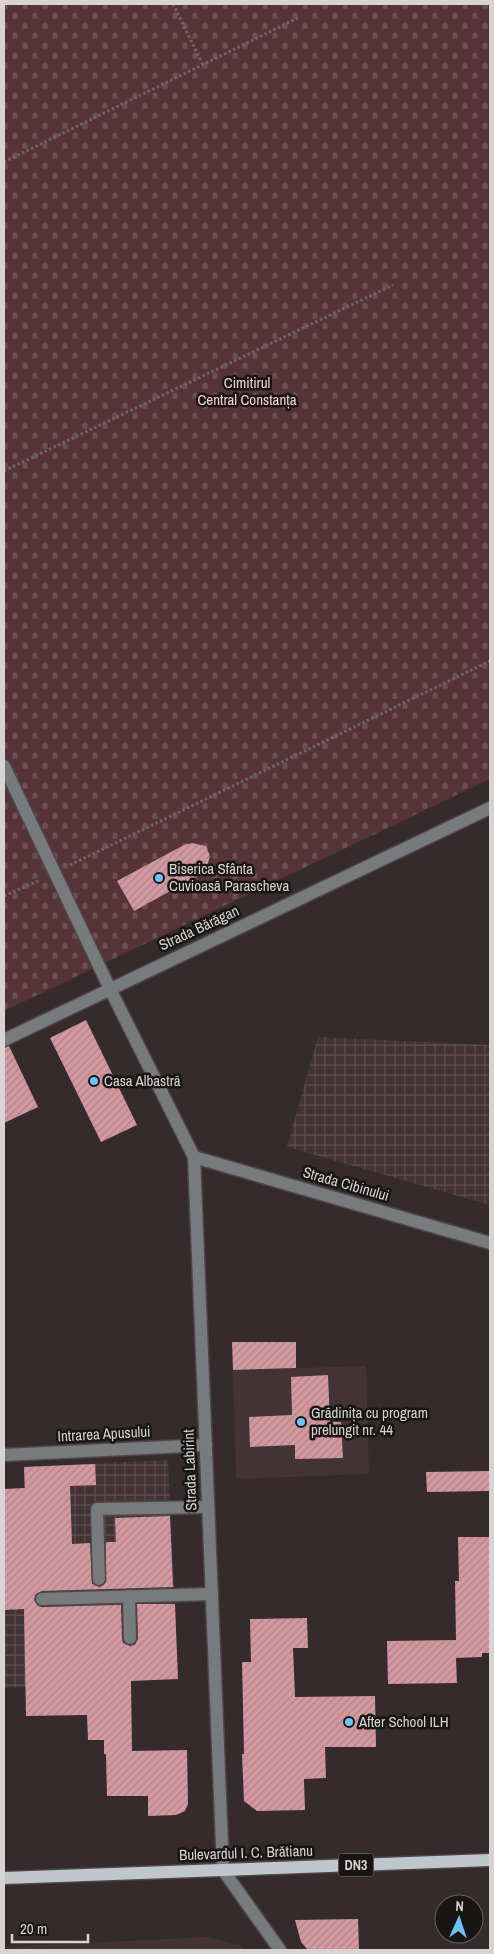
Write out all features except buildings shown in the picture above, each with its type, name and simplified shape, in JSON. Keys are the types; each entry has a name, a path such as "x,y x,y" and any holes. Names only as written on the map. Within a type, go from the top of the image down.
{"main road":[{"name":"Bulevardul I. C. Brătianu","path":"4,1878 490,1860"}],"street":[{"name":"Strada Labirint","path":"4,766 110,989 194,1157 223,1870"},
{"name":"Strada Bărăgan","path":"4,1040 490,808"},
{"name":"Strada Cibinului","path":"194,1157 490,1243"},
{"name":"Intrarea Apusului","path":"4,1455 206,1445"},
{"path":"99,1579 97,1510 208,1507"},
{"path":"42,1599 212,1594"},
{"path":"128,1596 130,1638"},
{"path":"223,1870 280,1950"}],"path":[{"path":"173,4 203,65"},
{"path":"4,162 298,18"},
{"path":"4,471 393,285"},
{"path":"4,896 490,661"}],"shaded area":[{"path":"318,1037 490,1045 490,1205 287,1147"},
{"name":"Grădinița cu program prelungit nr. 44","path":"366,1366 369,1474 236,1479 233,1370"},
{"path":"168,1460 175,1604 131,1681 4,1688 4,1489 24,1488 24,1467"},
{"path":"207,1937 240,1945 244,1950 4,1950 4,1947"}],"green space":[{"name":"Cimitirul Central Constanța","path":"4,4 490,4 490,779 4,1011"}],"place":[{"name":"Biserica Sfânta Cuvioasă Parascheva","path":"159,878"},
{"name":"Casa Albastră","path":"94,1081"},
{"name":"Grădinița cu program prelungit nr. 44","path":"301,1422"},
{"name":"After School ILH","path":"349,1722"}]}
